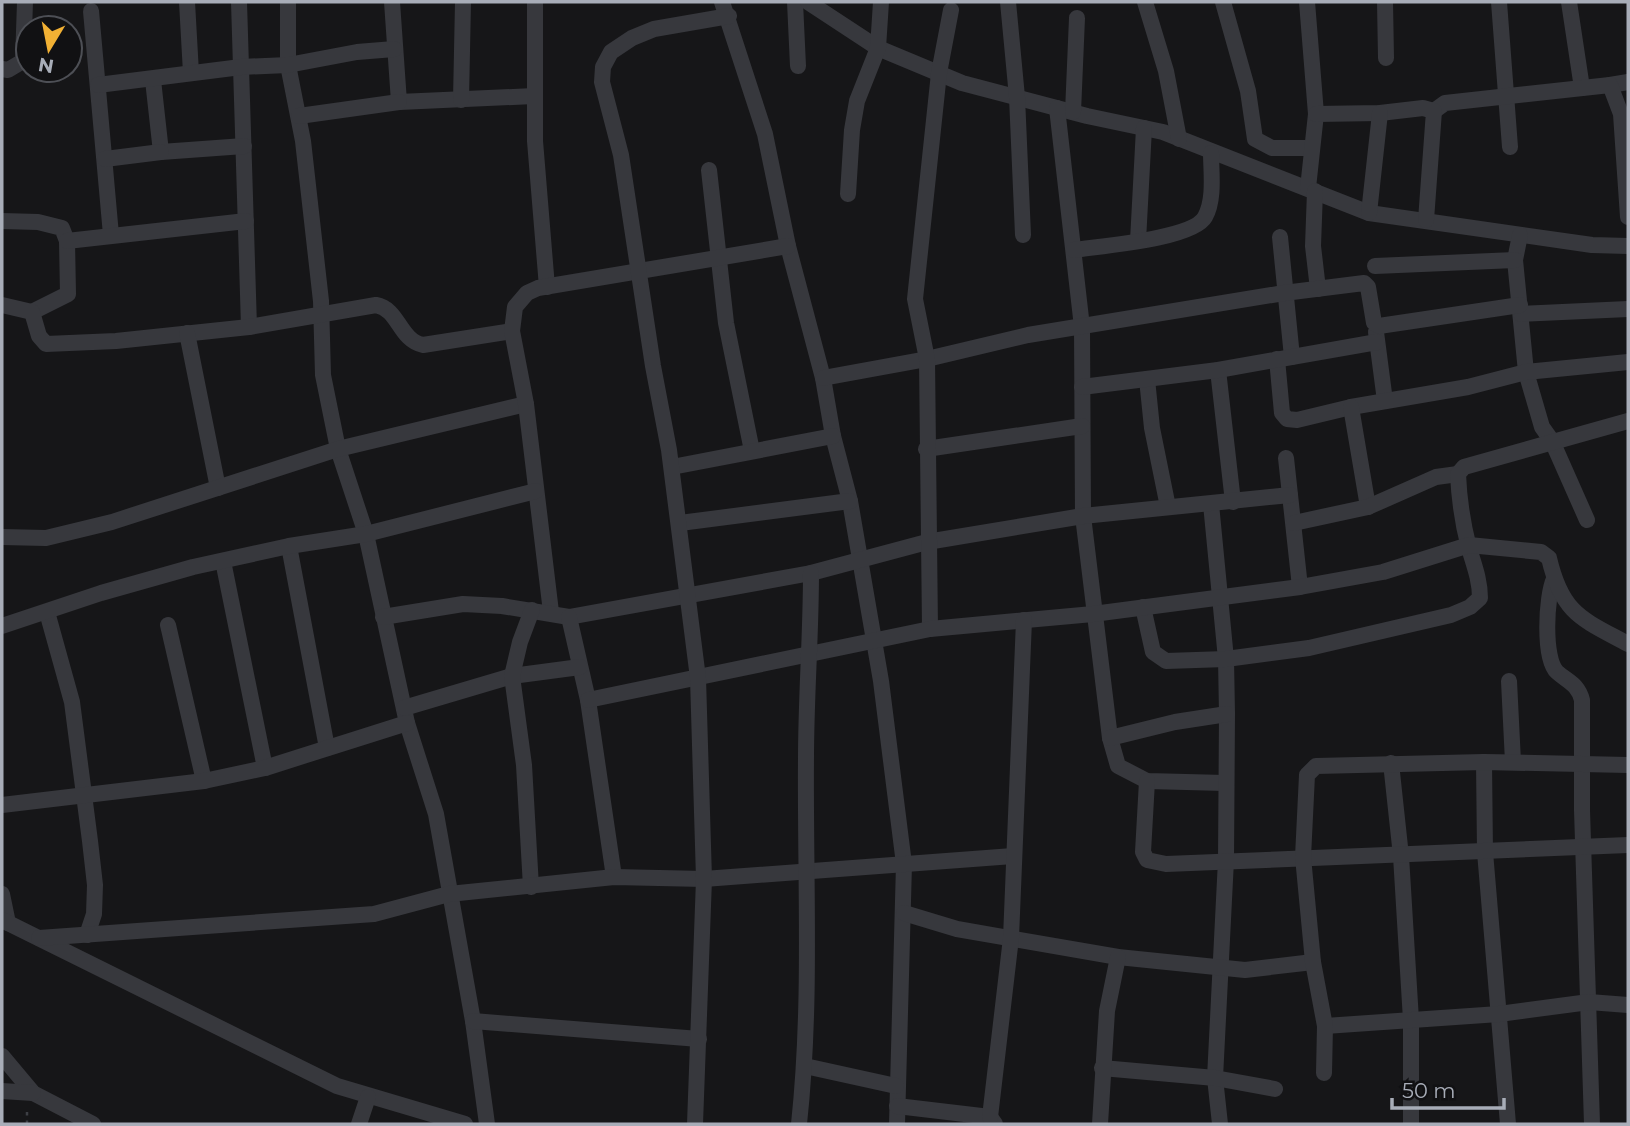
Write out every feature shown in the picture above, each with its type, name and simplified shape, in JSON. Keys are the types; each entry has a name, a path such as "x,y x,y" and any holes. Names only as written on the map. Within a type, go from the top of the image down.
{"street":[{"path":"2,69 8,70 23,61 25,2"},
{"path":"187,2 191,73"},
{"path":"239,2 249,327"},
{"path":"288,2 288,65 299,116 321,313 323,375 338,449 366,534 406,715 436,814 473,1021 487,1124"},
{"path":"392,2 399,102"},
{"path":"461,100 463,2"},
{"path":"535,2 534,96 547,286"},
{"path":"795,2 797,66"},
{"path":"808,2 878,48 939,73 1017,97 1179,139 1369,213 1520,235 1628,246"},
{"path":"848,194 857,101 878,48 881,2"},
{"path":"1008,2 1017,97 1023,236"},
{"path":"1145,2 1166,71 1179,139"},
{"path":"1223,2 1248,91 1255,139 1272,148 1312,148"},
{"path":"1312,2 1316,114 1311,190 1318,289"},
{"path":"1385,2 1386,58"},
{"path":"1499,2 1510,147"},
{"path":"1569,2 1582,88"},
{"path":"695,1124 704,879 698,678 690,593 672,467 621,155 604,94 603,67 611,52 654,29 726,9 773,164 788,246 823,378 833,436 850,501 881,681 904,864 897,1124"},
{"path":"930,629 927,359 915,299 939,73 951,10"},
{"path":"92,11 111,235"},
{"path":"1077,18 1065,110 1082,327 1083,516 1110,738 1118,766 1147,781 1225,783"},
{"path":"98,85 241,67 288,65 357,52 394,49"},
{"path":"153,80 161,152"},
{"path":"1426,220 1434,111 1445,103 1628,82"},
{"path":"1610,85 1621,114 1628,216"},
{"path":"299,116 399,102 534,96"},
{"path":"1316,114 1380,113 1423,108 1434,111"},
{"path":"1369,213 1380,113"},
{"path":"1138,241 1144,128"},
{"path":"104,159 244,146"},
{"path":"1074,250 1138,241 1193,228 1205,219 1211,197 1211,153"},
{"path":"709,170 730,352 752,451"},
{"path":"2,221 38,222 62,228 67,240 68,293 32,312 2,305"},
{"path":"67,240 246,221"},
{"path":"1520,235 1515,260 1526,372 1542,428 1552,441 1587,520"},
{"path":"1280,237 1285,358 1282,414 1287,419 1297,420 1351,407 1468,387 1526,372 1628,362"},
{"path":"551,612 526,404 512,331 512,317 520,300 527,293 547,286 721,260 788,246"},
{"path":"1376,266 1515,260"},
{"path":"823,378 927,359 1028,335 1284,293 1364,283 1368,287 1385,401"},
{"path":"32,312 39,335 46,344 116,341 249,327 321,313 385,307 409,339 423,345 512,331"},
{"path":"1374,323 1390,326 1520,310 1628,309"},
{"path":"187,333 218,488"},
{"path":"1082,387 1218,370 1377,342"},
{"path":"1218,370 1233,502"},
{"path":"1147,379 1152,428 1168,507"},
{"path":"2,537 46,538 112,522 338,449 526,404"},
{"path":"1351,407 1367,507"},
{"path":"1294,523 1367,507 1436,477 1458,474 1464,467 1628,421"},
{"path":"926,449 1082,426"},
{"path":"672,467 833,436"},
{"path":"1286,458 1300,587"},
{"path":"1143,607 1157,657 1166,662 1226,659 1309,648 1451,615 1470,607 1480,598 1480,590 1469,545 1458,474"},
{"path":"2,626 101,593 223,561 289,546 366,534 536,491"},
{"path":"383,617 463,604 551,612 569,617 811,573 927,542 1083,516 1290,495"},
{"path":"680,523 850,501"},
{"path":"1211,504 1226,659 1227,714 1227,860 1219,967 1215,1078 1220,1124"},
{"path":"588,700 930,629 1093,614 1300,587 1383,572 1469,545 1541,552 1549,558 1554,579 1567,606 1582,619 1628,645"},
{"path":"289,546 327,748"},
{"path":"223,561 265,768"},
{"path":"799,1124 805,1066 806,755 811,653 811,573"},
{"path":"1554,579 1548,592 1550,662 1556,672 1572,681 1580,692 1592,1124"},
{"path":"531,887 524,765 512,677 520,642 532,610"},
{"path":"47,612 72,702 95,885 94,914 87,935"},
{"path":"569,617 588,700 614,877"},
{"path":"897,1106 993,1121 1011,938 1024,620"},
{"path":"168,625 204,781"},
{"path":"2,805 204,781 265,768 327,748 406,715 512,677 580,667"},
{"path":"1509,681 1513,762"},
{"path":"1110,738 1175,722 1227,714"},
{"path":"1484,762 1485,852 1508,1124"},
{"path":"1324,1073 1325,1026 1313,962 1303,857 1307,775 1311,769 1317,766 1391,763 1628,765"},
{"path":"1391,763 1401,856 1411,1020 1411,1124"},
{"path":"1147,781 1143,845 1147,860 1166,864 1628,845"},
{"path":"39,938 374,914 449,894 614,877 704,879 1013,856"},
{"path":"2,894 5,921 284,1062 368,1097 464,1124"},
{"path":"904,913 957,929 1118,957 1245,970 1313,962"},
{"path":"1100,1124 1107,1011 1118,957"},
{"path":"1325,1026 1499,1014 1589,1002 1628,1005"},
{"path":"473,1021 699,1039"},
{"path":"2,1056 30,1096"},
{"path":"805,1066 896,1086"},
{"path":"1102,1068 1215,1078 1275,1089"},
{"path":"2,1091 30,1096 93,1124"},
{"path":"359,1124 368,1097"}],"path":[{"path":"27,1124 30,1096"}]}
